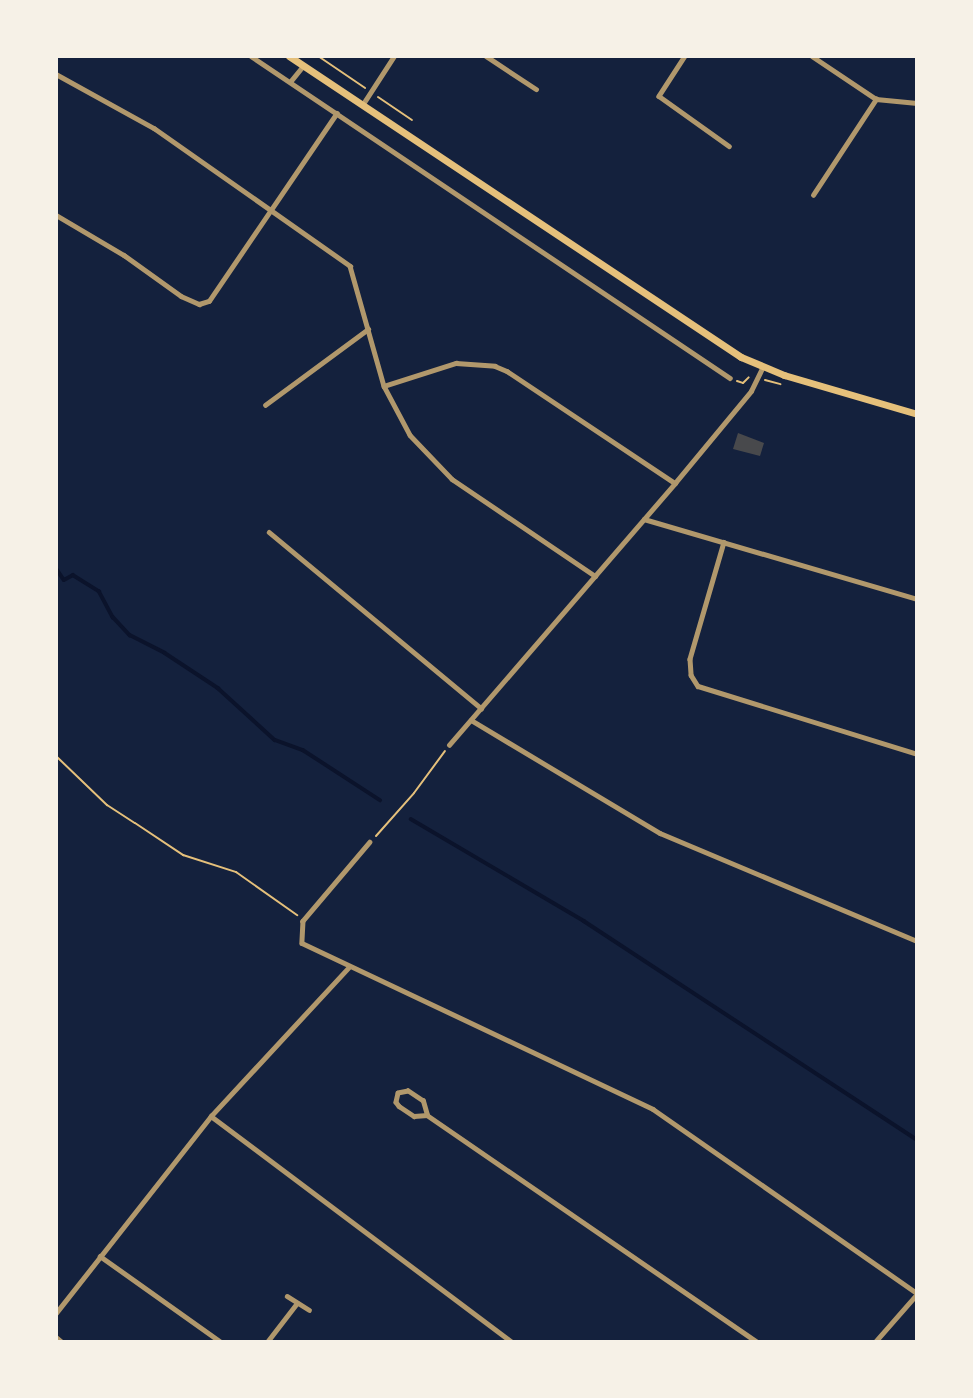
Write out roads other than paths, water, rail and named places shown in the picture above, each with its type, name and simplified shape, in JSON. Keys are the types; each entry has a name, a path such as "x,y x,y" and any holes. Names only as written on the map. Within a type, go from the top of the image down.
{"main road":[{"path":"289,56 730,350 762,368 917,414"}],"street":[{"path":"251,56 730,378"},
{"path":"362,105 394,56"},
{"path":"486,56 536,89"},
{"path":"685,56 659,96 729,146"},
{"path":"812,56 876,99 917,103"},
{"path":"290,82 303,66"},
{"path":"56,74 154,128 350,267 384,386 410,435 452,479 595,576"},
{"path":"813,195 876,99"},
{"path":"56,215 105,242 181,296 199,304 216,294 337,113"},
{"path":"265,405 368,329"},
{"path":"384,386 456,363 495,366 675,483"},
{"path":"449,745 675,483 751,391 762,368"},
{"path":"644,519 917,599"},
{"path":"269,532 481,708"},
{"path":"724,542 690,659 691,675 698,686 917,754"},
{"path":"471,720 660,833 917,941"},
{"path":"370,842 303,921 302,943 348,968 653,1109 917,1294 875,1342"},
{"path":"56,1313 211,1116 348,968"},
{"path":"427,1115 423,1101 408,1091 398,1093 396,1102 399,1106 414,1115 427,1115 757,1342"},
{"path":"211,1116 512,1342"},
{"path":"100,1256 220,1342"},
{"path":"287,1297 309,1310"},
{"path":"267,1342 297,1303"},
{"path":"56,1337 62,1342"}],"waterway":[{"path":"56,568 64,580 73,575 99,591 113,617 130,635 165,653 218,688 275,740 303,750 380,800"},
{"path":"411,819 584,921 917,1140"}]}
